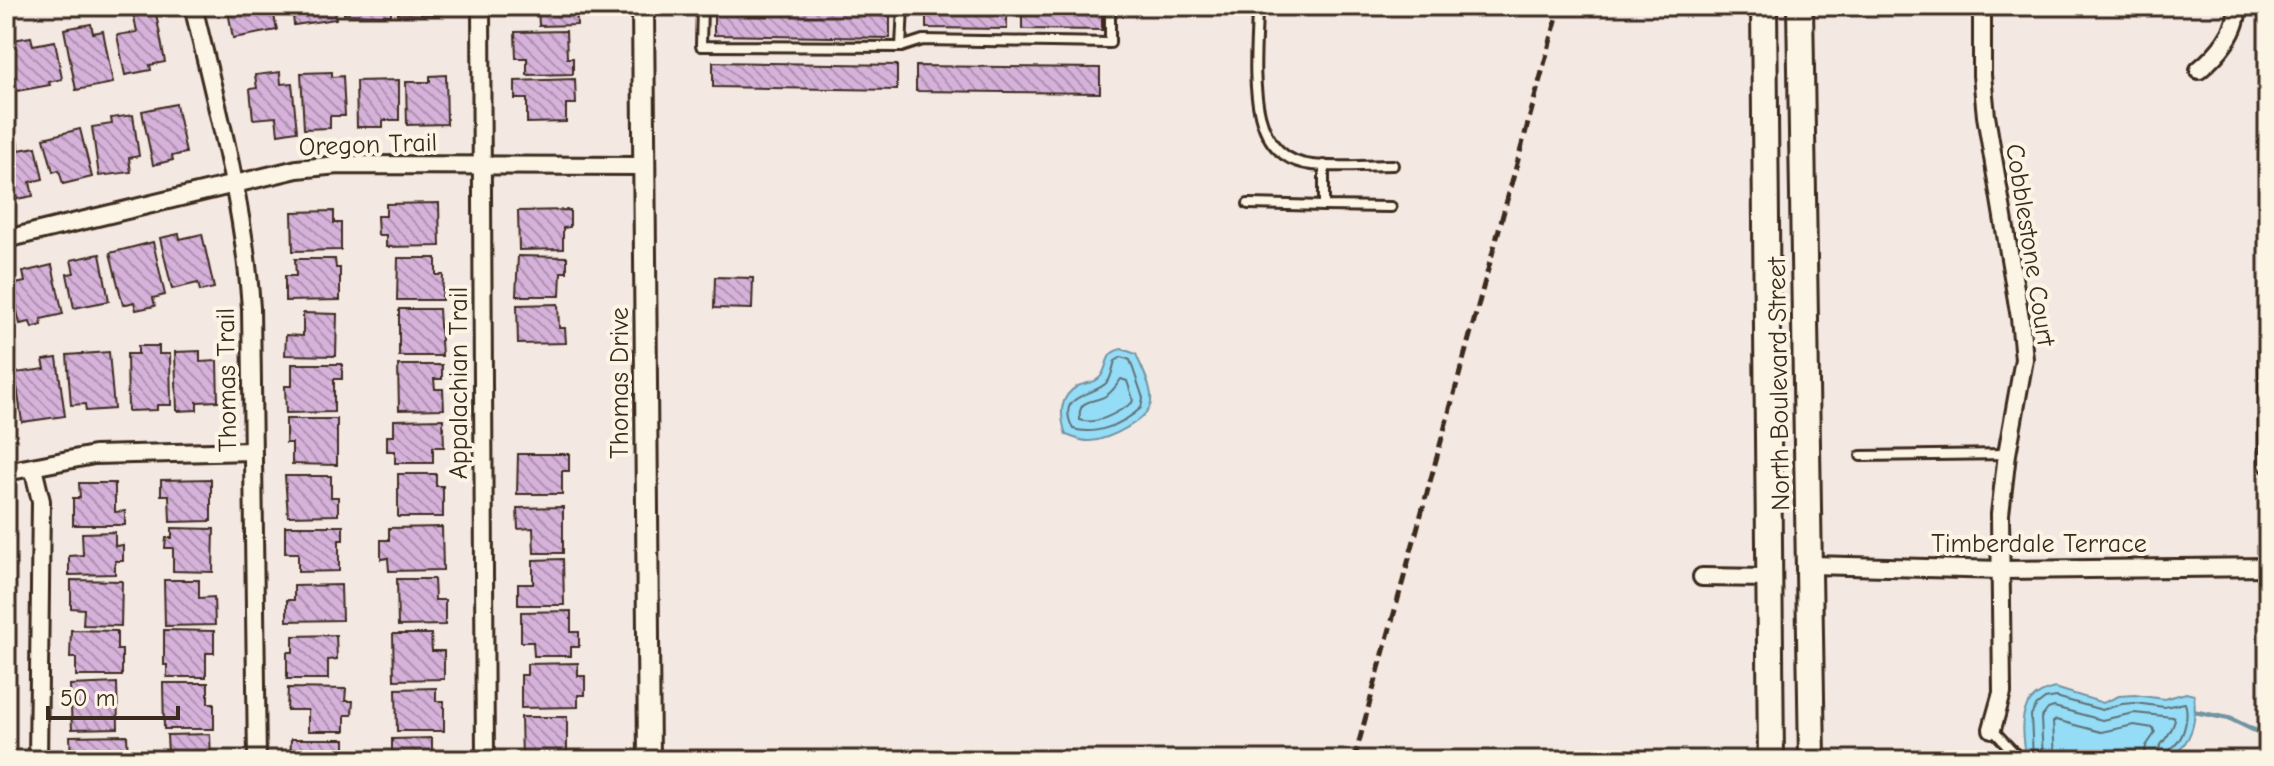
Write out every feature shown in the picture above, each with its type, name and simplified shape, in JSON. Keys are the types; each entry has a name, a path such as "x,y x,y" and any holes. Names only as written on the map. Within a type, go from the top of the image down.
{"main road":[{"name":"North Boulevard Street","path":"1764,6 1771,760"},
{"name":"North Boulevard Street","path":"1800,6 1812,760"},
{"path":"1768,578 1811,565"}],"street":[{"name":"Thomas Trail","path":"193,6 235,183 247,254 251,308 257,760"},
{"name":"Appalachian Trail","path":"481,6 485,760"},
{"name":"Thomas Drive","path":"643,6 649,760"},
{"name":"Cobblestone Court","path":"1982,6 1982,75 1986,116 2024,359 2000,514 2002,693 1992,729"},
{"path":"2199,70 2217,55 2238,14 2237,6"},
{"name":"Oregon Trail","path":"6,239 297,169 338,165 644,166"},
{"path":"2268,348 2268,464"},
{"path":"6,472 94,455 252,451"},
{"path":"33,468 41,501 38,760"},
{"name":"Timberdale Terrace","path":"1811,565 2002,570 2268,567"},
{"path":"1702,577 1768,578"}],"lane":[{"path":"702,6 701,46 901,47 923,40 1110,43 1110,6"},
{"path":"901,47 903,6"},
{"path":"1257,6 1257,104 1270,141 1278,151 1310,165 1393,165"},
{"path":"1324,165 1324,206"},
{"path":"1248,204 1391,207"},
{"path":"1861,456 2007,454"},
{"path":"1992,729 2021,760"}],"water":[{"path":"1122,349 1136,354 1150,390 1149,409 1136,422 1098,440 1087,441 1066,435 1062,408 1067,396 1078,386 1099,379 1112,353"},
{"path":"2055,688 2103,703 2119,696 2164,699 2186,693 2194,695 2195,715 2191,731 2170,760 2087,757 2030,760 2025,757 2022,723 2027,705 2042,692"}],"building":[{"path":"227,6 272,6 277,30 233,38"},
{"path":"292,6 334,6 336,19 294,25"},
{"path":"344,6 391,6 391,15 344,14"},
{"path":"398,6 441,6 441,15 398,14"},
{"path":"538,6 576,6 577,25 539,26"},
{"path":"714,6 890,6 890,38 714,35"},
{"path":"926,6 1007,6 1007,29 926,28"},
{"path":"1022,6 1102,6 1102,30 1022,29"},
{"path":"155,8 165,62 150,65 151,70 125,75 117,35 137,32 133,12"},
{"path":"91,24 93,33 103,31 113,83 76,90 64,29"},
{"path":"566,31 567,58 573,58 573,74 527,75 527,58 516,58 515,32"},
{"path":"31,37 33,45 55,41 62,79 49,82 50,85 17,91 7,41"},
{"path":"713,62 897,65 897,90 713,87"},
{"path":"916,66 1100,68 1100,93 916,91"},
{"path":"280,72 281,84 292,83 297,131 278,134 276,117 253,119 250,89 257,88 255,75"},
{"path":"332,72 332,77 343,76 345,116 330,116 330,128 304,129 301,73"},
{"path":"446,75 447,124 407,125 406,82 430,82 430,76"},
{"path":"575,79 576,104 566,104 566,122 527,123 527,99 515,99 515,81"},
{"path":"399,80 399,120 383,120 383,127 357,127 356,81"},
{"path":"176,104 186,153 153,165 142,111"},
{"path":"133,115 139,156 129,158 131,172 99,176 92,127 112,124 111,118"},
{"path":"80,129 92,177 63,184 59,170 53,172 44,138"},
{"path":"17,140 19,150 36,147 43,179 30,182 33,196 6,201 6,142"},
{"path":"439,203 440,246 386,247 386,235 378,235 377,216 386,216 386,204"},
{"path":"570,210 570,227 563,228 563,249 519,250 518,211"},
{"path":"334,211 334,223 341,223 341,250 293,251 292,212"},
{"path":"179,234 180,239 202,234 214,288 200,291 198,283 172,289 160,238"},
{"path":"153,242 165,295 153,298 155,306 136,310 134,302 123,305 110,253"},
{"path":"100,254 109,301 74,308 67,274 74,273 71,260"},
{"path":"518,256 567,257 567,272 561,272 560,296 516,296"},
{"path":"398,258 436,258 436,275 443,275 442,300 397,300"},
{"path":"295,259 335,259 336,268 340,268 340,300 285,301 285,276 296,276"},
{"path":"52,265 63,314 41,319 42,325 32,328 30,322 20,324 11,285 25,282 23,272"},
{"path":"715,277 753,278 752,309 714,308"},
{"path":"558,304 559,328 565,328 566,343 518,344 517,305"},
{"path":"399,309 439,309 442,356 399,356"},
{"path":"303,313 337,314 336,356 285,355 286,335 303,336"},
{"path":"138,346 159,346 159,354 170,354 171,405 157,405 157,410 128,411 127,354 138,354"},
{"path":"200,351 200,362 217,361 218,401 197,402 197,410 177,411 175,352"},
{"path":"109,352 114,409 86,411 85,404 71,405 67,355"},
{"path":"57,358 65,416 22,422 15,373 45,369 43,360"},
{"path":"292,364 342,364 342,379 334,379 334,412 286,413 285,386 292,386"},
{"path":"398,365 442,365 442,379 434,379 435,389 443,389 444,409 399,410"},
{"path":"6,380 14,429 6,430"},
{"path":"286,419 337,419 337,465 292,464 292,443 286,443"},
{"path":"443,419 444,447 433,447 433,463 395,463 395,451 387,451 387,436 394,436 394,420"},
{"path":"518,454 569,454 569,471 562,471 562,494 517,494"},
{"path":"398,474 436,474 436,486 443,486 443,517 398,517"},
{"path":"285,476 331,476 331,497 338,497 338,515 288,516"},
{"path":"211,479 211,521 170,522 169,495 161,495 161,480"},
{"path":"79,483 115,483 115,512 125,511 125,525 73,525 73,498 80,498"},
{"path":"563,507 563,553 534,553 533,528 518,529 517,508"},
{"path":"285,526 343,526 343,540 339,540 339,571 298,572 298,553 285,553"},
{"path":"442,527 443,570 389,571 388,558 381,559 381,540 389,540 389,528"},
{"path":"172,528 214,529 213,572 173,571 173,548 165,548 166,538 172,538"},
{"path":"115,532 115,546 123,545 123,561 115,561 115,574 69,575 69,556 83,555 82,533"},
{"path":"563,559 564,605 518,605 518,584 533,584 533,560"},
{"path":"397,579 434,579 435,600 445,600 445,625 398,626"},
{"path":"71,580 122,581 121,626 83,625 84,609 71,608"},
{"path":"164,580 199,580 199,598 214,597 215,625 165,626"},
{"path":"341,585 342,620 287,621 287,600 294,600 294,586"},
{"path":"571,611 571,632 579,632 579,647 571,647 571,656 534,656 533,642 521,642 521,612"},
{"path":"71,630 117,631 117,650 122,650 122,676 76,676 76,658 70,658"},
{"path":"164,630 214,631 214,653 206,653 206,677 167,677"},
{"path":"393,634 431,634 432,651 444,651 444,679 394,680"},
{"path":"336,635 337,659 328,660 328,679 287,679 287,652 293,652 293,636"},
{"path":"578,663 578,676 585,676 585,695 578,695 578,707 521,708 521,675 527,675 527,664"},
{"path":"117,683 118,728 72,729 70,685"},
{"path":"163,683 208,683 208,703 214,703 214,729 164,729"},
{"path":"288,688 346,689 345,701 353,701 352,715 345,715 345,731 308,731 308,710 287,710"},
{"path":"436,688 436,701 444,701 444,731 397,731 396,689"},
{"path":"521,717 567,717 567,759 522,760"},
{"path":"210,734 211,760 160,760 160,754 168,754 167,735"},
{"path":"127,735 128,760 71,760 70,736"},
{"path":"432,738 432,760 385,760 385,755 392,755 392,739"},
{"path":"291,739 345,739 345,751 353,751 353,760 290,760"}],"waterway":[{"path":"2196,712 2231,719 2268,737"}],"railway":[{"path":"1354,760 1560,6"}]}
